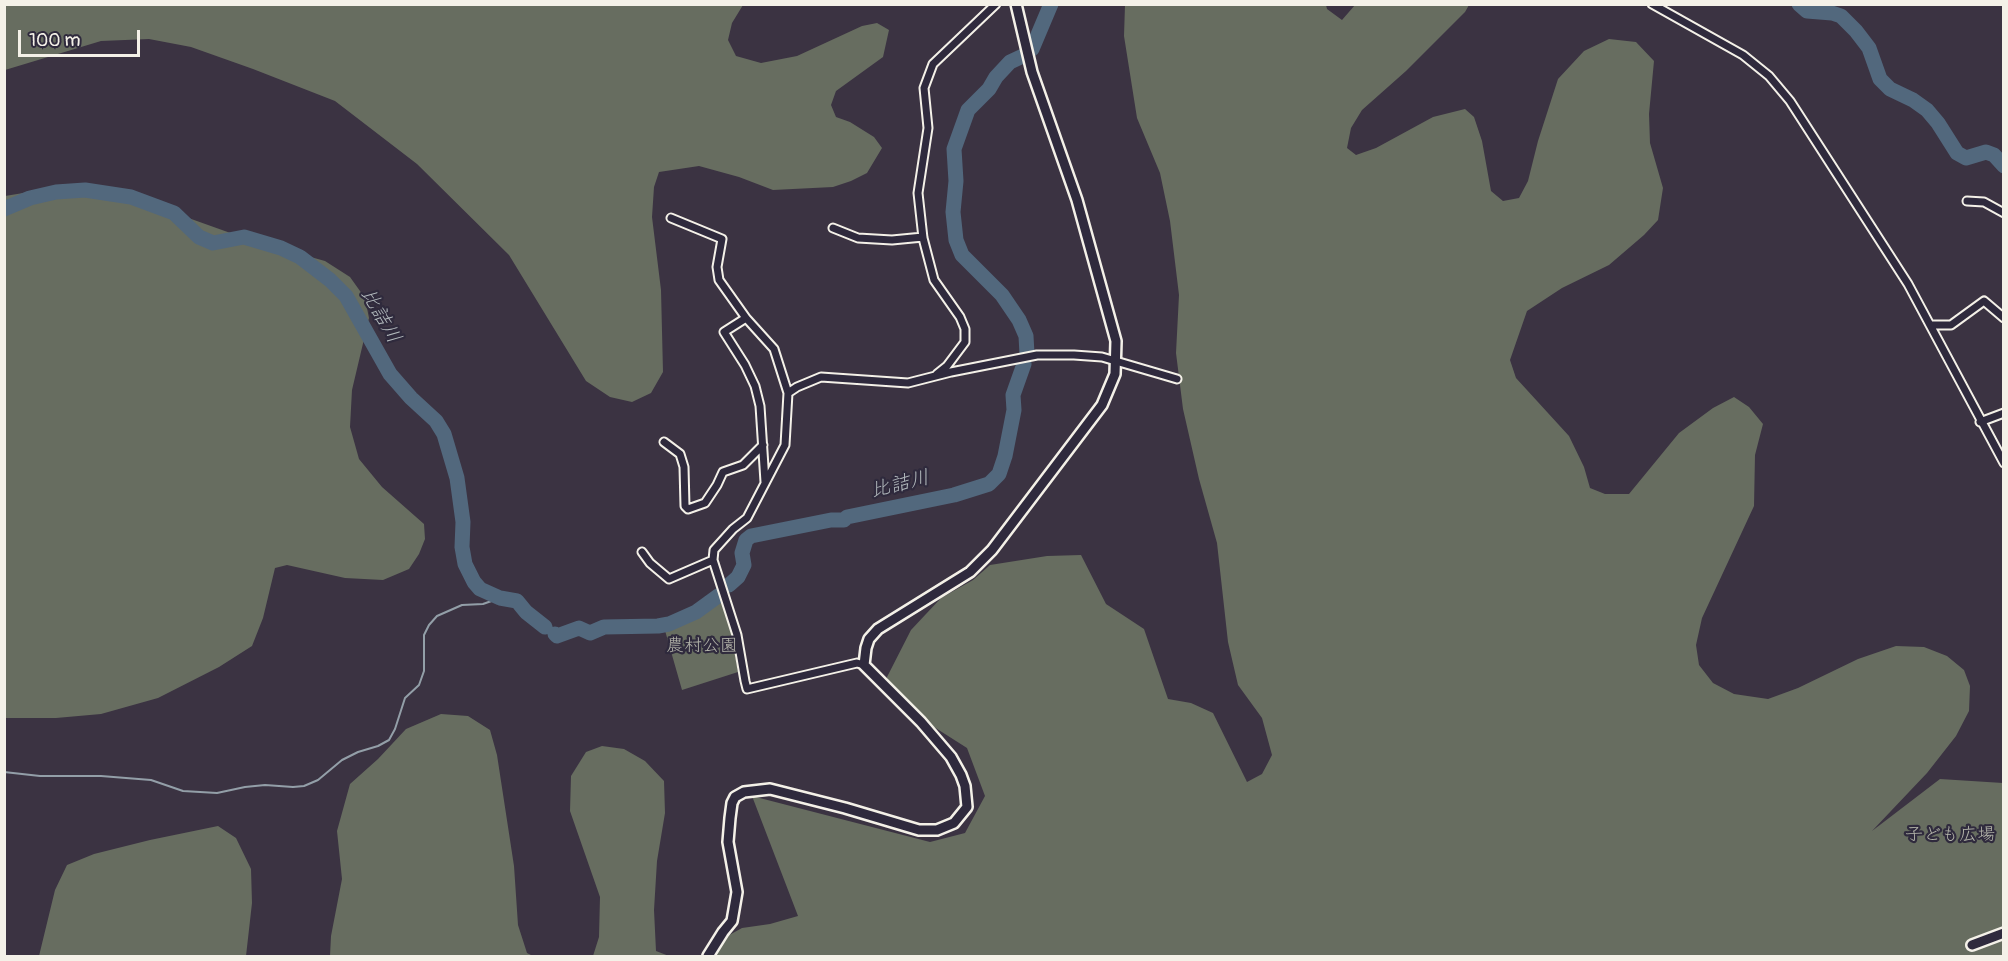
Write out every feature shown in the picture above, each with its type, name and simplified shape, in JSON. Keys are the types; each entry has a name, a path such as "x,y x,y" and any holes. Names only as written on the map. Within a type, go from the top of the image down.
{"street":[{"path":"932,377 947,366 965,342 965,329 960,317 934,280 923,237 918,193 928,128 924,88 933,64 996,4"},
{"path":"864,664 869,639 878,629 970,572 992,550 1102,405 1115,374 1116,341 1083,222 1032,72 1016,4"},
{"path":"1652,4 1734,50 1769,76 1790,101 1908,284 2004,464"},
{"path":"1967,201 1984,202 2004,213"},
{"path":"671,218 722,239 717,267 719,280 746,318 774,349 788,393 785,445 747,518 733,529 714,550 713,560 737,635 747,689 857,663 864,664 921,722 951,757 965,786 967,807 954,823 937,830 919,830 770,789 744,792 735,797 732,803 728,842 737,892 732,921 708,957"},
{"path":"833,228 858,238 892,240 923,237"},
{"path":"1930,325 1951,325 1983,301 2004,318"},
{"path":"746,318 724,332 755,386 760,406 765,482"},
{"path":"788,393 821,377 908,383 1037,355 1102,357 1177,379"},
{"path":"1980,422 2004,413"},
{"path":"664,442 680,454 685,475 685,506 688,509 705,503 723,472 743,465 763,445"},
{"path":"642,552 650,563 669,579 713,560"},
{"path":"1972,945 2004,933"}],"green space":[{"path":"5,4 743,5 732,23 728,40 736,56 761,63 797,56 862,26 877,23 889,30 883,57 836,91 831,105 836,117 850,122 874,137 882,148 867,173 833,187 773,190 739,177 699,166 659,172 654,187 652,217 661,290 663,372 651,393 632,402 610,397 586,381 509,255 417,164 335,101 191,47 149,39 101,41 5,70"},
{"name":"子ども広場","path":"1125,5 1326,5 1327,9 1342,20 1355,5 1469,5 1465,12 1406,71 1362,110 1351,128 1347,148 1356,155 1376,148 1433,117 1465,109 1474,117 1482,141 1491,191 1503,201 1519,198 1528,181 1558,79 1584,51 1609,39 1636,42 1654,61 1649,114 1650,143 1663,188 1658,220 1609,265 1562,288 1527,311 1510,360 1516,378 1569,436 1584,467 1590,488 1605,494 1629,494 1679,433 1713,408 1734,397 1749,407 1763,424 1755,455 1754,506 1702,618 1696,645 1699,665 1713,683 1734,694 1768,699 1798,688 1858,659 1896,646 1924,647 1947,656 1964,670 1970,686 1969,711 1956,736 1927,773 1872,831 1940,779 2003,783 2003,956 708,956 722,939 742,928 770,924 798,916 752,796 930,842 965,833 985,796 967,748 912,713 889,691 887,677 911,630 941,598 973,580 990,565 1047,556 1081,555 1106,604 1144,629 1168,699 1191,703 1213,713 1247,782 1262,774 1272,755 1262,718 1238,685 1228,642 1217,543 1183,409 1176,353 1179,295 1170,221 1160,173 1137,118 1124,36"},
{"path":"66,186 96,187 141,201 250,240 325,261 350,277 365,298 369,318 352,390 350,427 359,459 382,487 424,524 425,539 409,569 383,580 345,578 287,565 275,568 263,618 252,646 219,667 158,698 101,714 56,718 5,718 5,196"},
{"name":"農村公園","path":"721,598 733,640 738,672 682,690 664,627 705,610"},
{"path":"441,714 468,716 490,730 497,755 514,866 518,925 527,953 533,956 330,956 331,936 342,879 337,831 350,784 406,729"},
{"path":"602,746 624,749 645,761 664,781 665,813 657,861 654,910 656,951 669,956 593,956 599,937 600,897 570,811 571,776 586,752"},
{"path":"218,826 236,838 251,869 252,903 246,956 39,956 55,890 67,865 94,854"}],"waterway":[{"name":"比詰川","path":"1032,49 1051,4"},
{"name":"比詰川","path":"1799,4 1807,11 1841,16 1869,48 1880,79 1890,89 1927,110 1957,153 1966,158 1986,152 1994,155 2004,166"},
{"name":"比詰川","path":"1025,55 1010,62 996,77 989,89 968,110 954,149 956,181 953,212 956,240 962,255 1002,295 1019,320 1026,336 1027,354"},
{"name":"比詰川","path":"4,209 30,198 56,192 85,190 131,197 174,213 199,237 213,243 244,237 281,248 300,257 330,280 346,296 390,374 436,421 444,434 457,478 463,522 462,547 465,564 474,582 480,589 500,598 517,601 526,612 545,627"},
{"name":"比詰川","path":"729,585 738,577 744,565 742,553 746,540 751,536 831,520 844,520 847,517 954,495 989,484 999,474 1005,456 1014,410 1013,395 1024,364"},
{"name":"比詰川","path":"555,634 557,636 579,628 590,633 604,627 669,624 696,612 718,596"},
{"path":"4,772 40,776 101,776 151,780 183,791 217,793 265,785 304,786 318,780 342,760 389,740 405,698 419,685 424,671 424,635 437,616 462,605 483,604 500,598"}]}
